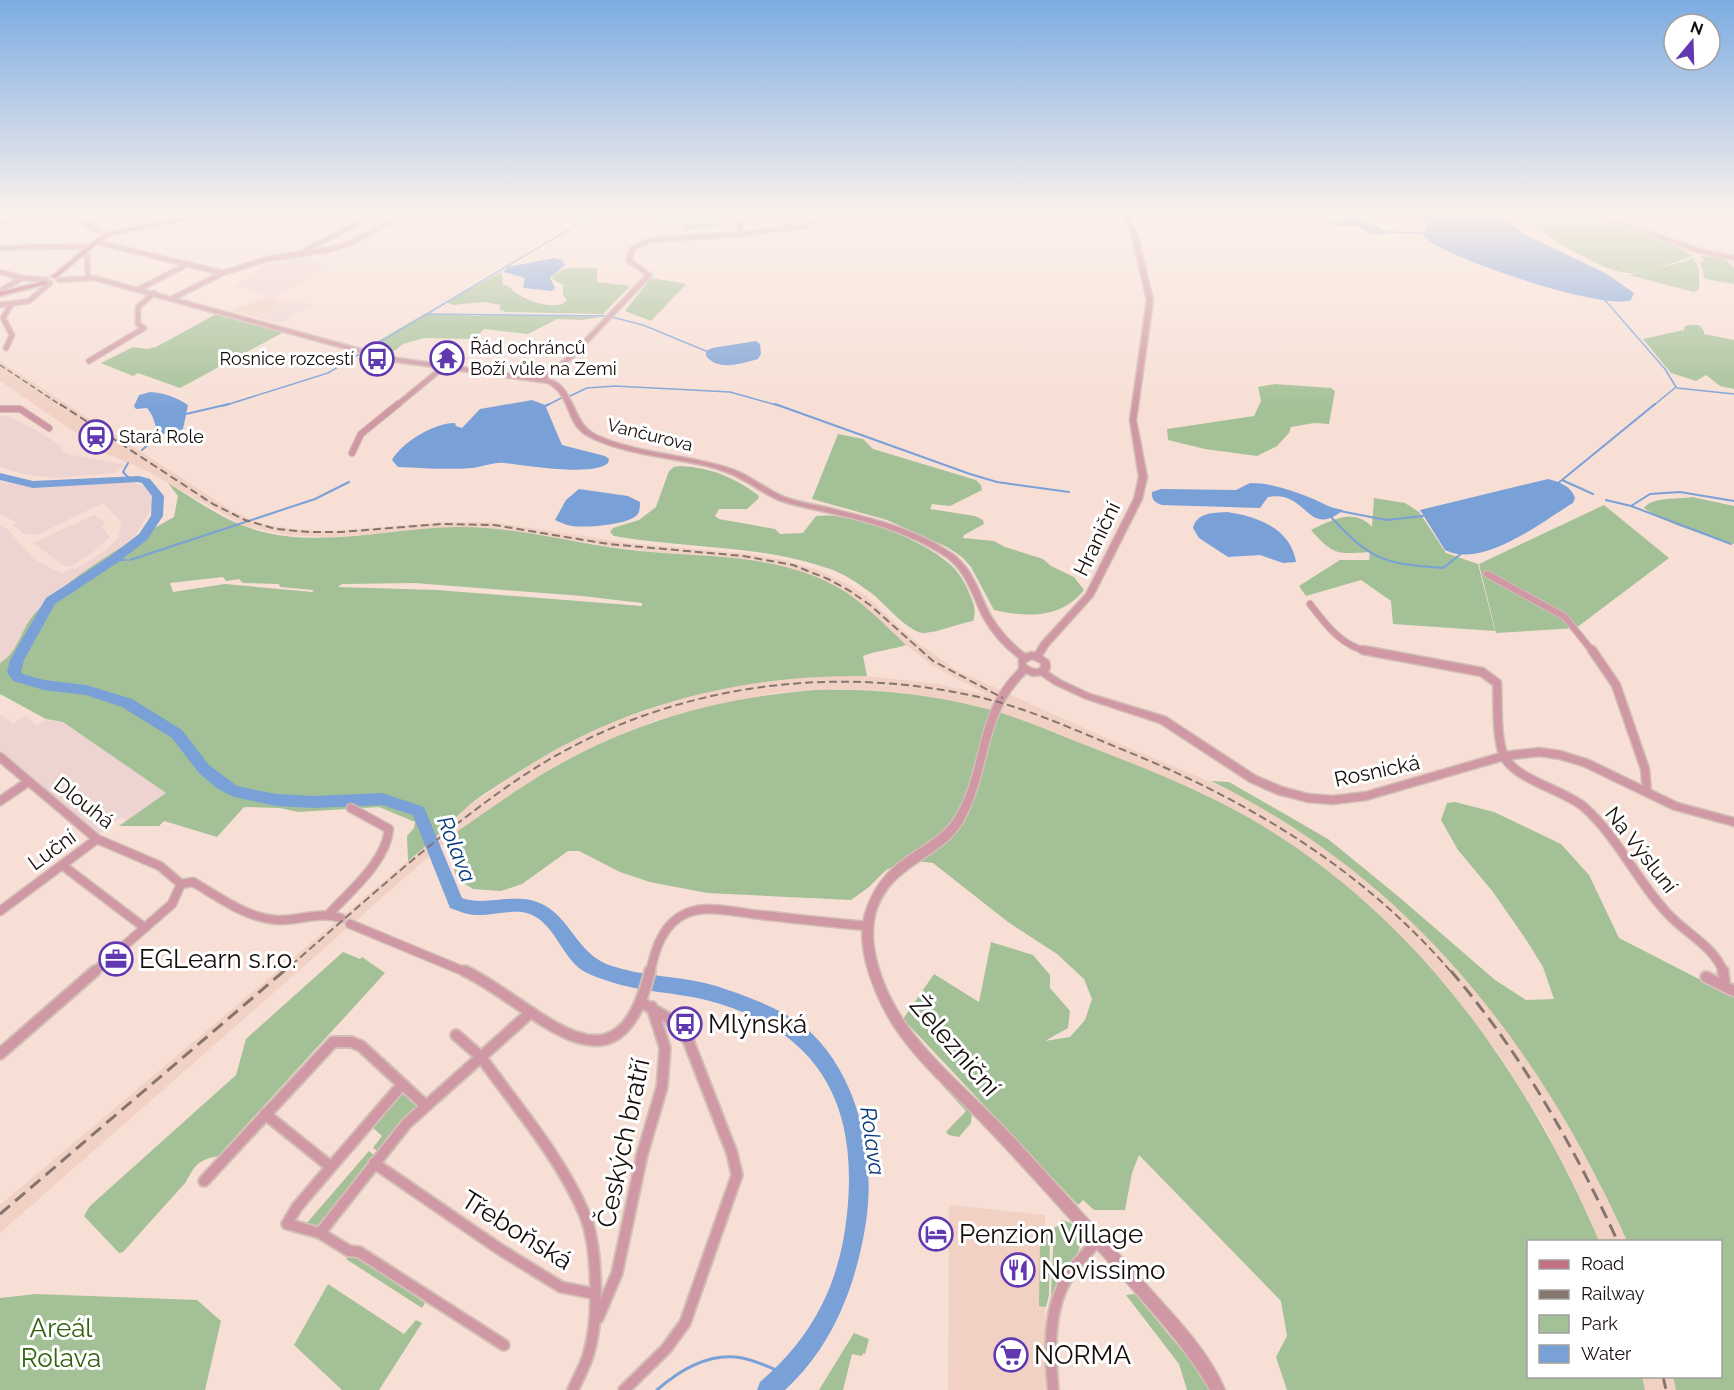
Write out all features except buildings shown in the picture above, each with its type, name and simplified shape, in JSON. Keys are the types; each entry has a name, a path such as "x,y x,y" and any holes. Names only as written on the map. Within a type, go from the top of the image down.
{"main road":[{"path":"0,293 51,281"}],"street":[{"path":"0,293 19,280"},
{"path":"40,280 61,280"},
{"path":"100,280 390,359 446,365 509,377 543,379 572,356 644,280"},
{"path":"139,289 157,280"},
{"path":"173,298 209,280"},
{"name":"Hraniční","path":"1038,656 1052,636 1089,596 1138,499 1143,477 1133,420 1150,300 1145,280"},
{"path":"0,305 11,305 41,295 51,281"},
{"path":"89,360 144,328 138,324 138,307 154,293"},
{"path":"6,348 12,335 3,318 11,305"},
{"path":"352,453 361,435 446,365"},
{"name":"Vančurova","path":"543,379 561,389 570,402 575,422 583,430 595,436 643,452 732,471 782,499 877,521 947,553 966,571 992,625 1024,658"},
{"path":"0,409 20,409 49,428"},
{"path":"1487,574 1565,617 1582,636 1619,691 1645,769 1647,792"},
{"path":"1310,604 1333,635 1347,645 1364,651 1482,672 1497,683 1504,756"},
{"path":"1038,656 1046,663 1042,672 1033,673 1024,669 1021,663 1024,658 1038,656"},
{"name":"Železniční","path":"1024,669 1014,678 998,702 970,796 957,822 937,841 892,874 876,897 867,926 867,939 875,970 885,997 913,1042 1098,1240 1186,1340 1218,1390"},
{"name":"Rosnická","path":"1042,672 1087,696 1163,720 1253,779 1280,791 1308,798 1333,800 1366,796 1504,756 1528,752 1560,755 1599,768 1676,806 1734,822"},
{"name":"Na Výsluní","path":"1504,756 1521,772 1554,788 1584,808 1652,897 1723,965 1730,989"},
{"name":"Dlouhá","path":"0,758 97,839 152,860 169,870 181,884"},
{"path":"0,801 28,782"},
{"path":"330,913 365,873 383,849 389,836 389,829 351,808"},
{"name":"Luční","path":"0,911 97,839"},
{"path":"62,865 145,928"},
{"path":"0,1054 172,904 181,884 193,882 229,905 277,920 330,913 469,974 570,1036 594,1041 619,1033 647,1005"},
{"path":"647,1005 645,992 665,930 671,922 688,912 714,911 867,926"},
{"path":"1706,977 1730,989"},
{"path":"624,1390 666,1349 684,1323 709,1260 737,1175 728,1143 688,1040 679,1026 647,1005"},
{"name":"Českých bratří","path":"596,1320 617,1274 642,1155 662,1087 665,1048 647,1005"},
{"path":"320,1233 407,1123 531,1012"},
{"name":"Třeboňská","path":"374,1163 501,1250 561,1287 596,1294 592,1245 585,1214 563,1172 481,1057 456,1035"},
{"path":"204,1181 333,1042 351,1042 361,1047 401,1086 426,1106"},
{"path":"401,1086 297,1207 287,1224 320,1233 348,1251 359,1252 504,1345"},
{"path":"265,1114 331,1167"},
{"path":"1053,1390 1052,1325 1058,1298 1068,1274 1098,1240"},
{"name":"Českých bratří","path":"573,1390 589,1354 596,1320 596,1294"}],"shaded area":[{"path":"244,280 306,280 274,298 234,286"},
{"path":"270,297 288,302 257,317 231,311"},
{"path":"288,302 316,304 280,323 258,318"},
{"path":"0,361 234,512 264,524 292,529 329,531 445,522 492,522 628,543 751,554 816,569 849,585 866,596 914,640 956,670 1106,738 1234,792 1287,822 1338,857 1412,922 1463,975 1519,1046 1567,1121 1627,1240 1599,1240 1543,1124 1498,1053 1445,984 1371,907 1301,851 1252,820 1204,794 1038,726 989,710 934,698 903,693 842,689 772,693 654,721 583,752 544,773 458,831 0,1233 0,1205 454,822 465,809 534,762 574,740 608,724 677,699 726,687 770,680 815,676 867,676 938,684 988,695 933,666 906,645 858,601 764,562 625,549 488,528 326,537 287,535 245,526 147,471 105,453 0,381"},
{"path":"5,415 36,430 63,447 60,450 68,454 125,465 115,473 56,478 22,474 0,467 0,418"},
{"path":"0,482 41,488 132,482 147,487 154,499 153,506 132,540 59,589 48,600 11,660 0,664 0,526 7,529 34,559 62,574 72,568 75,569 107,549 118,538 121,526 120,521 103,503 37,535 24,534 13,525 17,523 0,514"},
{"path":"94,515 106,523 101,526 110,537 92,553 73,565 66,567 33,543"},
{"path":"0,714 13,723 26,715 37,725 44,720 63,722 166,793 127,821 122,817 98,834 0,751"},
{"path":"949,1205 1045,1215 1045,1390 948,1390"},
{"path":"1642,1378 1673,1378 1676,1390 1645,1390"}],"green space":[{"path":"487,280 503,280 502,284 528,300 557,305 567,300 563,295 563,285 554,280 597,280 597,282 630,286 603,314 506,312 499,309 501,305 484,302 453,305 446,302"},
{"path":"650,280 686,284 651,321 625,311"},
{"path":"1648,280 1699,280 1699,289 1694,292"},
{"path":"1710,280 1734,280 1734,284"},
{"path":"218,313 284,332 180,388 138,373 133,376 101,363 133,347 147,349 156,347"},
{"path":"426,313 600,317 582,320 557,319 528,334 484,329 474,339 424,338 403,344 393,352 368,347"},
{"path":"1699,325 1704,334 1734,340 1734,389 1720,386 1706,375 1696,381 1671,373 1643,339 1684,330 1685,326"},
{"path":"1275,384 1331,388 1335,391 1329,424 1314,423 1291,427 1289,433 1277,446 1257,456 1205,449 1168,440 1167,429 1254,416 1261,401 1258,387"},
{"path":"838,434 863,439 873,449 976,480 982,490 950,506 932,504 930,509 975,516 983,520 984,524 964,535 963,538 994,541 1005,547 1043,559 1051,566 1074,577 1084,590 1075,599 1055,611 1032,615 994,610 971,567 962,557 947,547 887,520 812,499"},
{"path":"681,466 722,475 758,495 759,498 747,509 719,509 715,516 719,519 775,529 780,534 803,533 816,516 849,518 888,530 926,547 953,567 962,578 974,606 973,621 930,632 918,632 903,622 870,592 846,576 830,569 777,555 641,540 614,536 610,532 613,528 639,520 656,507 669,471"},
{"path":"168,483 234,522 270,534 324,538 433,528 481,528 521,532 622,549 764,562 819,578 844,591 906,645 863,656 867,676 775,681 729,688 641,711 599,728 557,749 484,794 408,861 407,836 414,828 415,822 379,807 298,812 280,808 244,807 217,837 164,821 159,826 119,826 166,793 63,722 46,719 0,694 0,663 12,652 37,611 85,571 174,517 178,496","holes":["223,577 226,581 239,579 243,583 279,584 280,587 314,590 312,592 225,584 173,592 170,583","415,583 582,596 642,603 642,606 437,590 338,587 342,584"]},
{"path":"1692,497 1734,506 1734,544 1676,525 1644,508 1659,500"},
{"path":"1374,498 1405,503 1419,512 1446,553 1478,564 1495,631 1393,624 1391,601 1361,580 1306,596 1299,586 1340,560 1369,560 1370,552 1337,552 1325,545 1311,530 1334,520 1350,517 1365,521 1372,527"},
{"path":"1604,505 1669,558 1576,628 1496,633 1479,564"},
{"path":"815,690 881,691 924,696 1001,713 1195,790 1251,819 1310,857 1364,901 1414,949 1459,1002 1500,1058 1537,1117 1570,1178 1599,1240 1527,1240 1527,1378 1642,1378 1645,1390 1287,1390 1276,1357 1287,1336 1281,1301 1139,1155 1132,1173 1125,1210 1094,1210 1083,1200 1078,1205 903,1019 934,974 979,1002 991,942 1033,955 1050,975 1050,988 1070,1011 1068,1028 1045,1041 1070,1037 1085,1020 1092,999 1084,979 1057,954 1008,922 933,863 909,860 886,870 869,887 851,900 707,893 650,882 620,872 579,851 568,851 522,884 501,891 473,889 457,879 446,843 458,831 546,772 578,754 643,726 709,706"},
{"path":"1211,781 1229,782 1328,839 1495,980 1526,1000 1554,999 1543,967 1527,941 1493,892 1458,850 1441,820 1447,803 1455,802 1494,812 1561,844 1589,875 1619,938 1734,997 1734,1390 1676,1390 1673,1378 1722,1378 1722,1240 1627,1240 1592,1169 1553,1100 1509,1034 1460,973 1406,917 1347,866 1282,820"},
{"path":"343,952 360,959 362,957 385,973 218,1156 198,1164 186,1182 123,1252 119,1253 84,1216 90,1206 236,1075 246,1039"},
{"path":"943,1081 972,1113 971,1123 959,1137 946,1132 966,1111 941,1084"},
{"path":"400,1095 404,1095 417,1107 379,1152 373,1148 382,1136 371,1126"},
{"path":"369,1151 375,1156 323,1222 315,1226 306,1224"},
{"path":"1061,1220 1073,1225 1079,1233 1080,1243 1072,1266 1054,1297 1051,1295 1054,1228 1061,1224"},
{"path":"1044,1229 1050,1232 1049,1295 1046,1307 1039,1306 1040,1244 1031,1241 1031,1239 1038,1239"},
{"path":"351,1254 425,1303 422,1308 346,1259"},
{"path":"328,1284 404,1334 416,1320 422,1323 379,1390 342,1390 294,1345"},
{"name":"Areál Rolava","path":"36,1294 197,1300 221,1321 205,1390 0,1390 0,1298"},
{"path":"1135,1294 1189,1359 1209,1390 1187,1390 1179,1364 1126,1295"},
{"path":"854,1333 869,1339 865,1354 863,1353 862,1356 852,1354 843,1390 819,1390"}],"water":[{"path":"525,280 551,280 555,288 552,291 523,288"},
{"path":"1525,280 1615,280 1634,293 1631,300 1615,301 1590,298"},
{"path":"756,341 760,344 761,354 758,359 724,365 711,361 706,356 706,351 712,348"},
{"path":"150,392 170,396 188,405 183,429 174,433 160,434 147,408 136,409 134,406 139,395"},
{"path":"532,400 545,405 562,445 605,456 609,459 608,463 600,467 574,470 500,463 472,468 445,469 398,467 392,460 411,440 428,430 455,423 456,426 462,428 480,409"},
{"path":"1548,479 1568,488 1575,498 1573,503 1528,532 1493,549 1460,554 1445,550 1420,510"},
{"path":"1250,483 1281,488 1343,510 1331,518 1322,520 1314,517 1292,500 1281,496 1268,497 1260,508 1162,505 1154,501 1152,497 1152,492 1161,489 1236,490"},
{"path":"579,489 628,496 640,502 639,512 625,521 586,527 572,526 555,520 566,500"},
{"path":"1227,512 1260,521 1280,532 1293,550 1296,562 1283,563 1260,555 1228,557 1199,538 1193,528 1198,519 1206,514"}],"waterway":[{"path":"223,406 328,373 484,280"},
{"path":"1604,299 1665,369 1676,387 1653,406"},
{"path":"427,314 608,316 643,325 706,351"},
{"path":"570,396 587,388 615,386 730,392 780,406"},
{"path":"1677,388 1734,394"},
{"path":"546,406 563,397"},
{"path":"186,414 229,404"},
{"path":"545,406 549,404"},
{"path":"775,404 970,474 997,482 1069,492"},
{"path":"1562,480 1655,404"},
{"path":"142,450 163,432"},
{"path":"128,463 123,472 129,478"},
{"name":"Rolava","path":"0,476 16,482 33,484 139,479 146,481 158,496 157,516 143,537 113,560 50,601 17,660 14,672 18,678 44,685 86,690 127,703 177,734 204,769 234,791 276,800 313,802 382,799 419,811 456,903 475,908 512,905 531,907 546,916 579,956 592,966 627,978 718,995 778,1020 792,1028 815,1050 829,1068 848,1110 857,1156 857,1217 845,1269 834,1303 820,1332 803,1356 768,1390"},
{"path":"1558,483 1562,480"},
{"path":"1562,480 1593,494"},
{"path":"130,560 315,499 349,482"},
{"path":"1631,506 1650,494 1680,492 1734,501"},
{"path":"1606,500 1631,506"},
{"path":"1631,506 1731,544"},
{"path":"1340,511 1386,520 1423,516"},
{"path":"1332,518 1369,552 1393,562 1443,568 1462,553"},
{"name":"Rolava","path":"113,560 126,560"},
{"path":"657,1390 686,1369 707,1360 719,1358 748,1359 787,1374"}],"railway":[{"path":"0,365 62,406"},
{"path":"60,404 213,504 245,520 276,529 341,532 441,524 494,525 608,544 743,556 793,565 850,591 870,605 933,661 1003,698"},
{"path":"282,973 452,828 511,784 563,752 618,726 674,706 733,692 793,684 853,682 914,686 974,696 1013,706 1172,771 1261,816 1303,842 1382,902 1452,973"},
{"path":"0,1214 284,971"},
{"path":"1451,971 1500,1034 1544,1101 1583,1170 1617,1240"},
{"path":"1663,1378 1666,1390"}],"place":[{"name":"Řád ochránců Boží vůle na Zemi","path":"447,358"},
{"name":"Rosnice rozcestí","path":"377,359"},
{"name":"Stará Role","path":"96,437"},
{"name":"EGLearn s.r.o.","path":"116,959"},
{"name":"Mlýnská","path":"685,1024"},
{"name":"Penzion Village","path":"936,1234"},
{"name":"Novissimo","path":"1018,1270"},
{"name":"NORMA","path":"1011,1355"}]}
